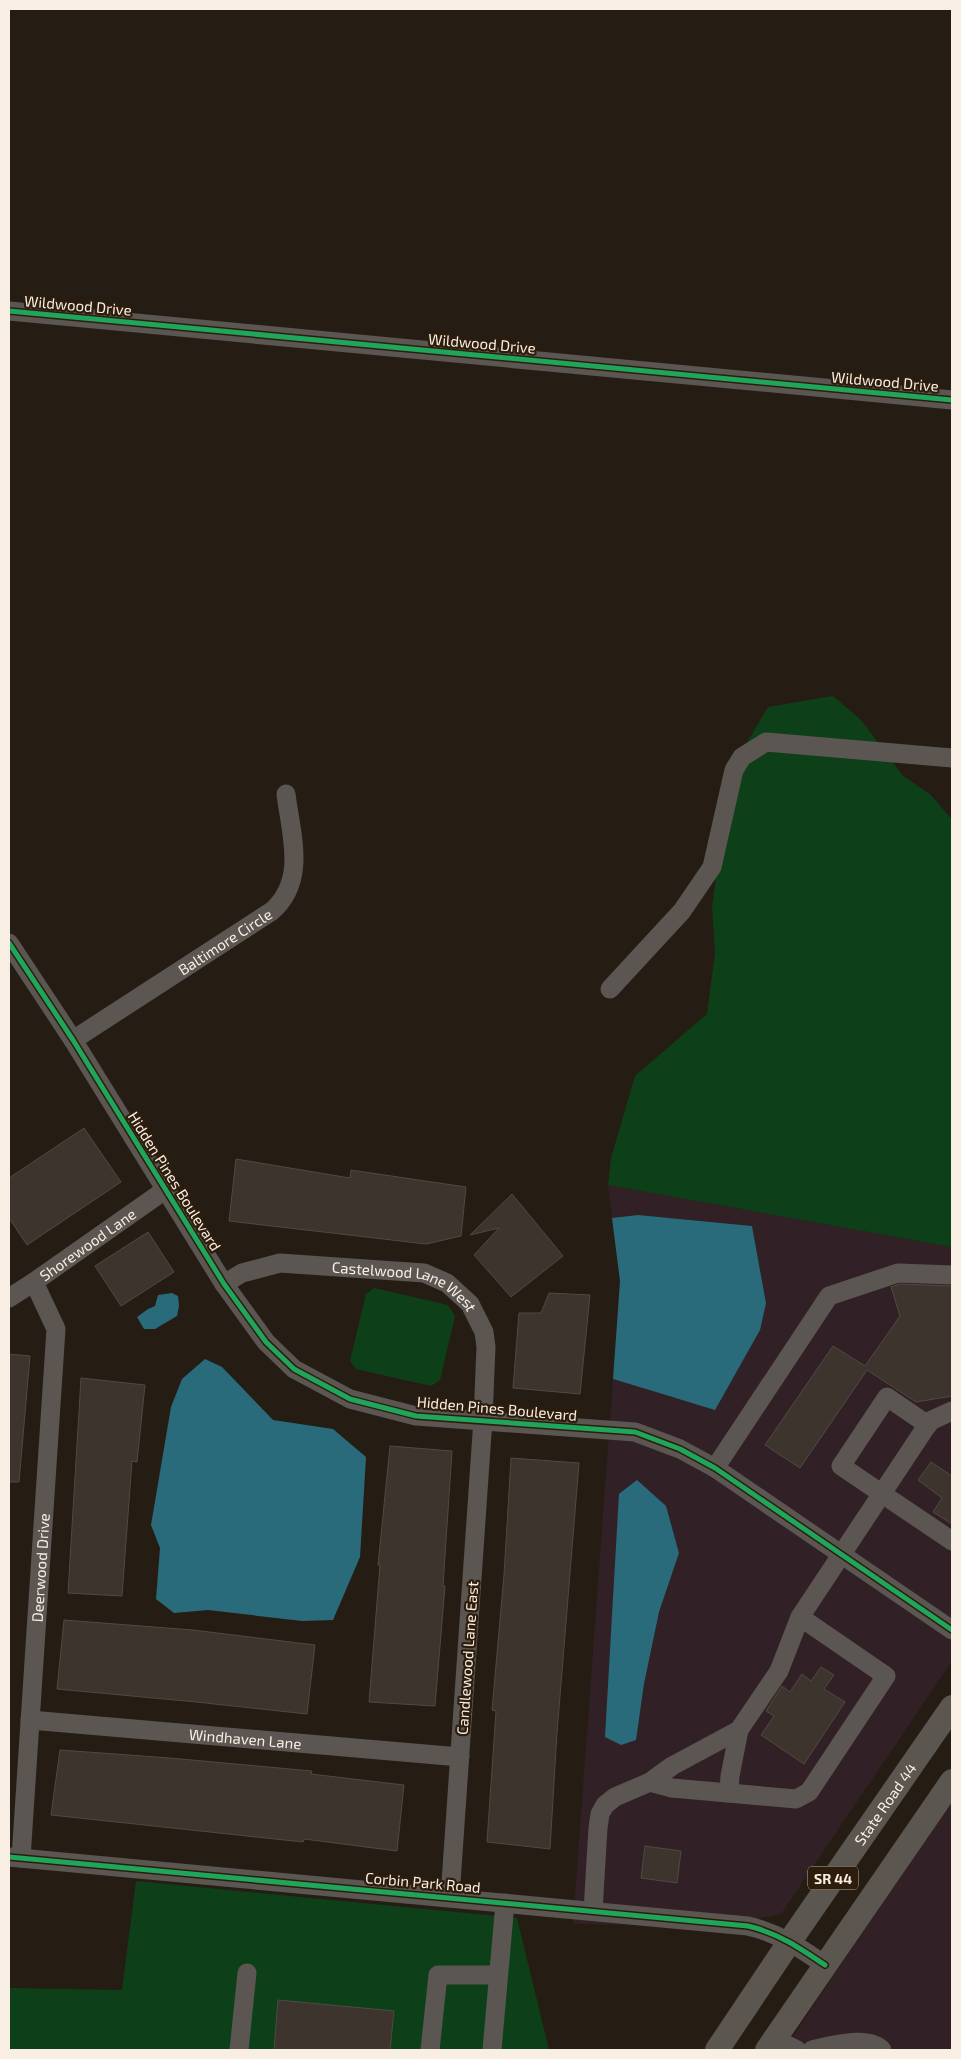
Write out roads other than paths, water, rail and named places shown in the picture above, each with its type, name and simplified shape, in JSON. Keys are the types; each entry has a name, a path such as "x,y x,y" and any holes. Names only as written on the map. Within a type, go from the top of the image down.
{"main road":[{"name":"State Road 44","path":"717,2050 952,1707"},
{"name":"SR 44","path":"771,2045 952,1781"}],"street":[{"name":"Wildwood Drive","path":"9,311 952,400"},
{"path":"610,989 682,911 712,867 734,770 742,757 766,742 952,758"},
{"name":"Baltimore Circle","path":"73,1040 272,911 283,901 293,878 295,865 286,794"},
{"name":"Hidden Pines Boulevard","path":"9,943 73,1040 224,1284 266,1342 294,1369 350,1399 416,1416 483,1419 636,1432 680,1449 715,1468 952,1630"},
{"name":"Shorewood Lane","path":"9,1298 166,1190"},
{"name":"Castelwood Lane West","path":"224,1284 242,1273 280,1263 424,1273 447,1283 470,1304 484,1332 486,1347 483,1419"},
{"path":"715,1468 829,1296 898,1273 952,1276"},
{"name":"Deerwood Drive","path":"15,1857 30,1720 56,1329 34,1282"},
{"path":"928,1425 887,1397 841,1466 952,1541"},
{"path":"729,1793 730,1776 739,1730 779,1670 800,1617 930,1422 952,1411"},
{"name":"Candlewood Lane East","path":"450,1897 483,1419"},
{"path":"650,1782 672,1788 796,1799 802,1796 818,1780 886,1676 800,1617"},
{"name":"Windhaven Lane","path":"30,1720 460,1757"},
{"path":"593,1911 600,1814 605,1804 615,1797 650,1782 672,1766 739,1730"},
{"name":"Corbin Park Road","path":"15,1857 748,1926 767,1930 790,1941 825,1964"},
{"path":"492,2050 505,1903"},
{"path":"239,2050 247,1973"},
{"path":"430,2050 438,1974 498,1975"},
{"path":"812,2050 849,2041 878,2046 882,2050"},
{"path":"771,2045 797,2050"}],"water":[{"path":"638,1215 752,1226 766,1303 760,1330 715,1410 613,1379 620,1281 612,1218"},
{"path":"172,1293 178,1296 177,1316 155,1329 144,1329 137,1317 155,1306 158,1295"},
{"path":"205,1359 222,1367 273,1420 333,1429 366,1457 360,1557 333,1620 302,1621 208,1610 174,1613 156,1599 160,1548 151,1525 171,1407 182,1379"},
{"path":"637,1480 666,1506 679,1553 659,1612 644,1684 636,1740 621,1745 605,1737 619,1494"}]}
